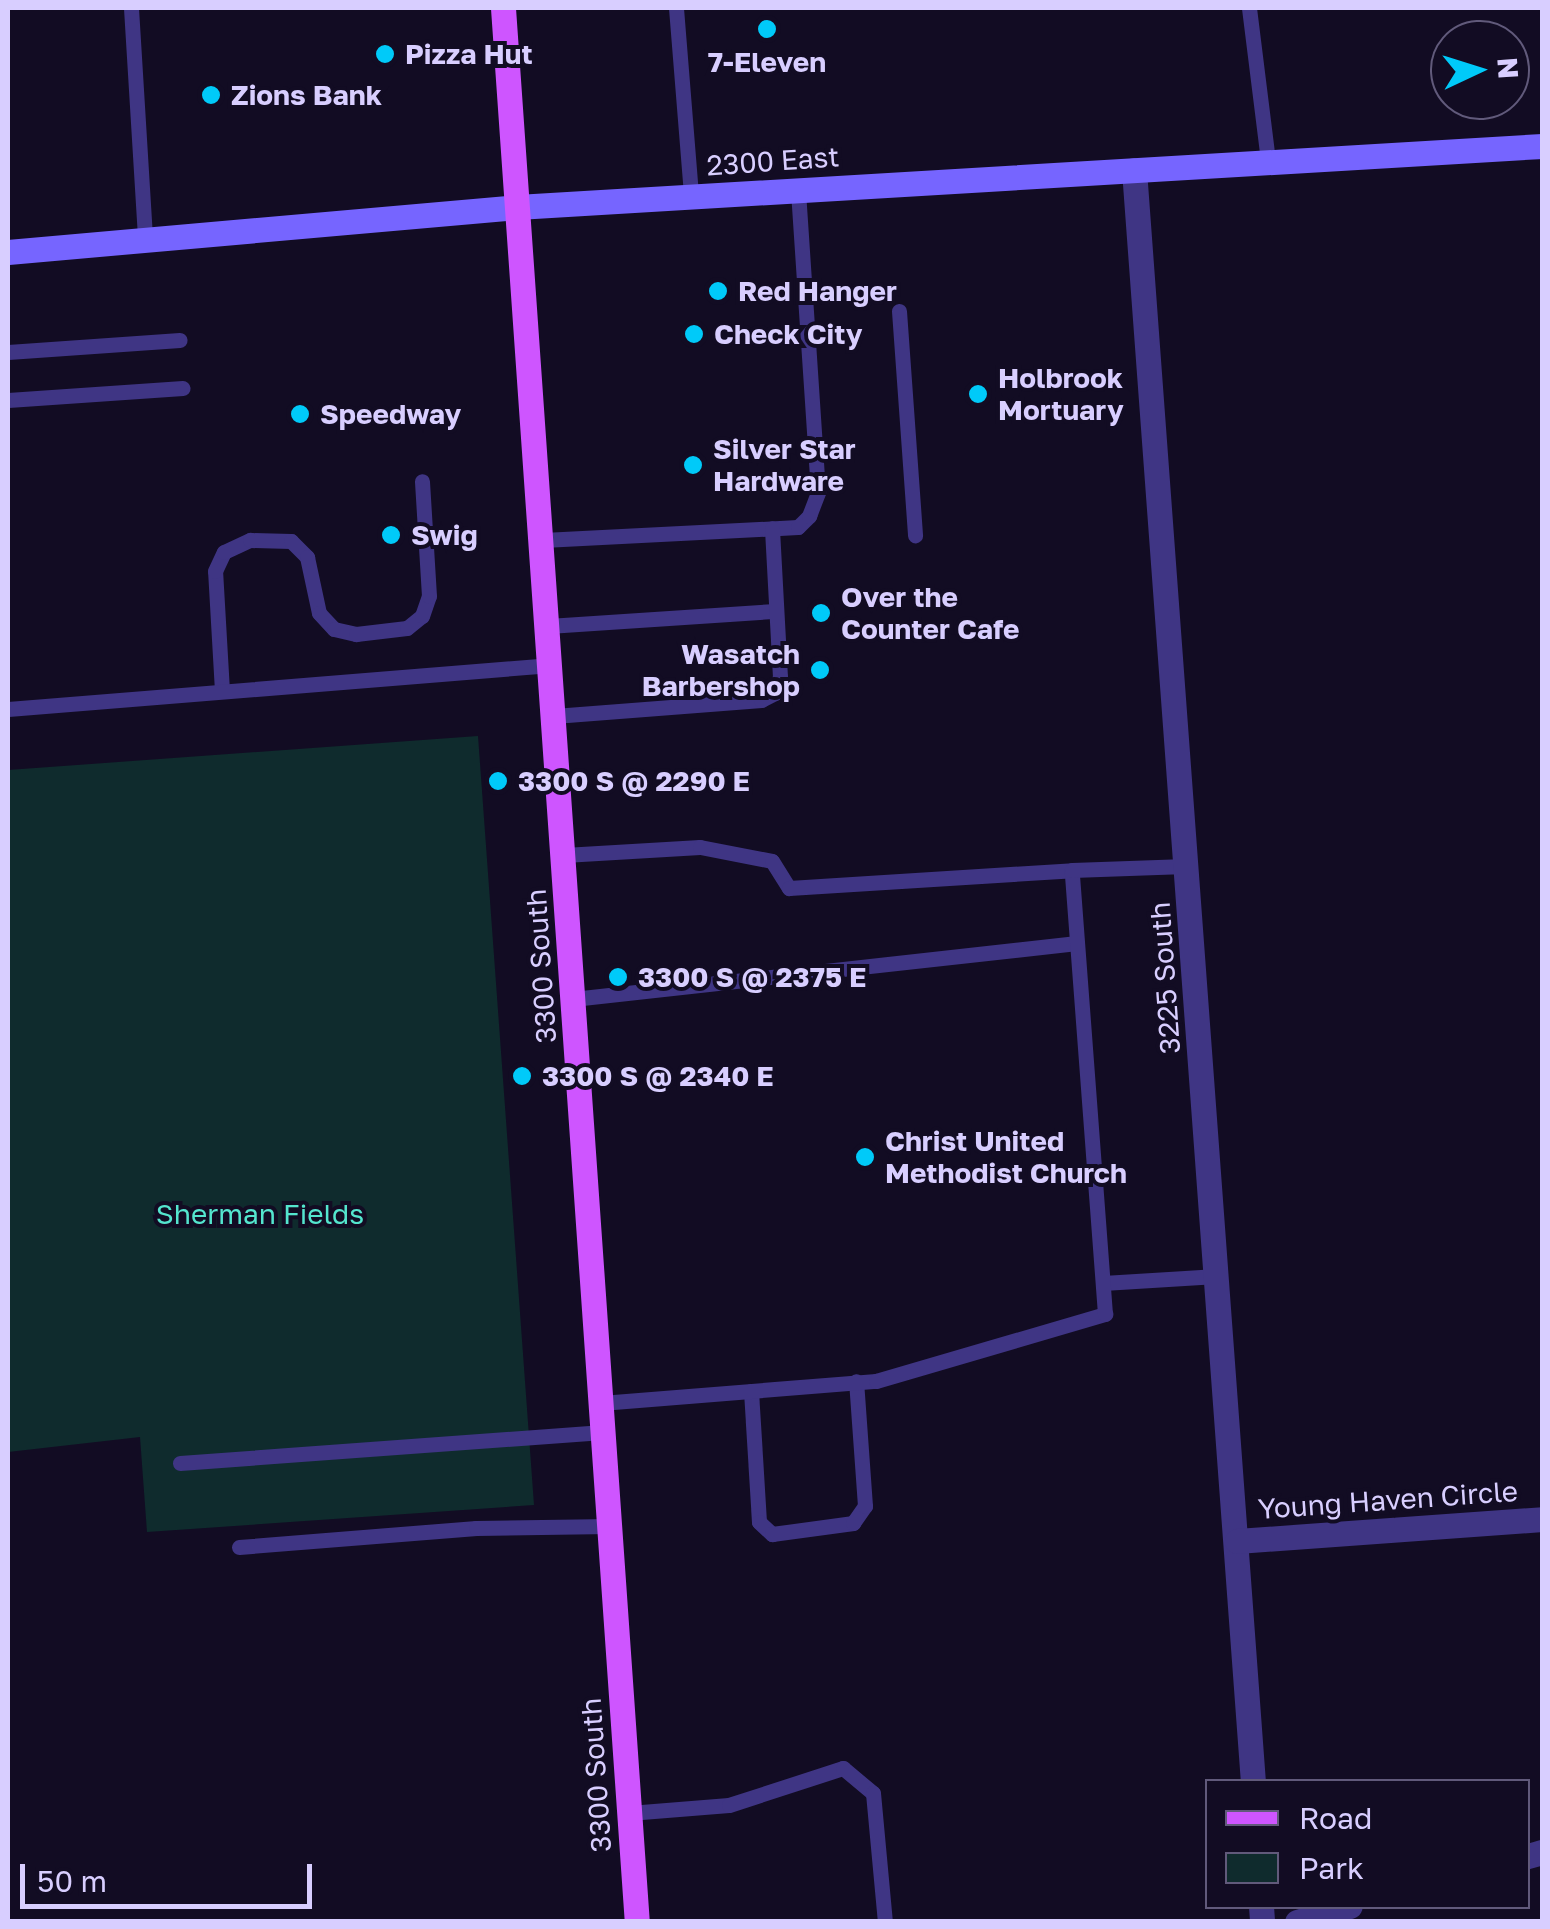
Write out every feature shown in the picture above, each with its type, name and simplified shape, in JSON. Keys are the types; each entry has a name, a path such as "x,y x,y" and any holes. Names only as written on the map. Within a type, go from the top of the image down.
{"main road":[{"name":"3300 South","path":"503,8 637,1922"},
{"name":"2300 East","path":"8,252 517,208 1542,146"}],"street":[{"name":"3225 South","path":"1134,170 1253,1779"},
{"name":"Young Haven Circle","path":"1237,1541 1542,1519"},
{"path":"1296,1922 1340,1909"}],"lane":[{"path":"131,8 145,240"},
{"path":"676,8 691,196"},
{"path":"1249,8 1268,161"},
{"path":"543,540 798,527 818,492 798,189"},
{"path":"899,311 916,535"},
{"path":"8,352 180,340"},
{"path":"8,400 183,388"},
{"path":"222,692 215,571 224,552 250,540 291,542 307,557 319,613 334,629 356,634 408,628 422,616 429,596 422,481"},
{"path":"554,716 761,700 775,693 780,677 772,528"},
{"path":"548,626 776,610"},
{"path":"8,709 551,665"},
{"path":"564,855 700,847 772,861 789,888 1186,866"},
{"path":"601,1402 856,1381 1106,1314 1072,870"},
{"path":"574,999 1077,942"},
{"path":"1102,1283 1218,1276"},
{"path":"751,1390 758,1522 772,1534 853,1523 865,1506 856,1381"},
{"path":"180,1463 603,1432"},
{"path":"238,1547 476,1528 610,1526"},
{"path":"629,1812 730,1804 844,1768 872,1793 885,1922"}],"green space":[{"name":"Sherman Fields","path":"478,736 534,1505 147,1532 140,1437 8,1452 8,770"}],"place":[{"name":"7-Eleven","path":"767,29"},
{"name":"Pizza Hut","path":"385,54"},
{"name":"Zions Bank","path":"211,95"},
{"name":"Red Hanger","path":"718,291"},
{"name":"Check City","path":"694,334"},
{"name":"Holbrook Mortuary","path":"978,394"},
{"name":"Speedway","path":"300,414"},
{"name":"Silver Star Hardware","path":"693,465"},
{"name":"Swig","path":"391,535"},
{"name":"Over the Counter Cafe","path":"821,613"},
{"name":"Wasatch Barbershop","path":"820,670"},
{"name":"3300 S @ 2290 E","path":"498,781"},
{"name":"3300 S @ 2375 E","path":"618,977"},
{"name":"3300 S @ 2340 E","path":"522,1076"},
{"name":"Christ United Methodist Church","path":"865,1157"}]}
